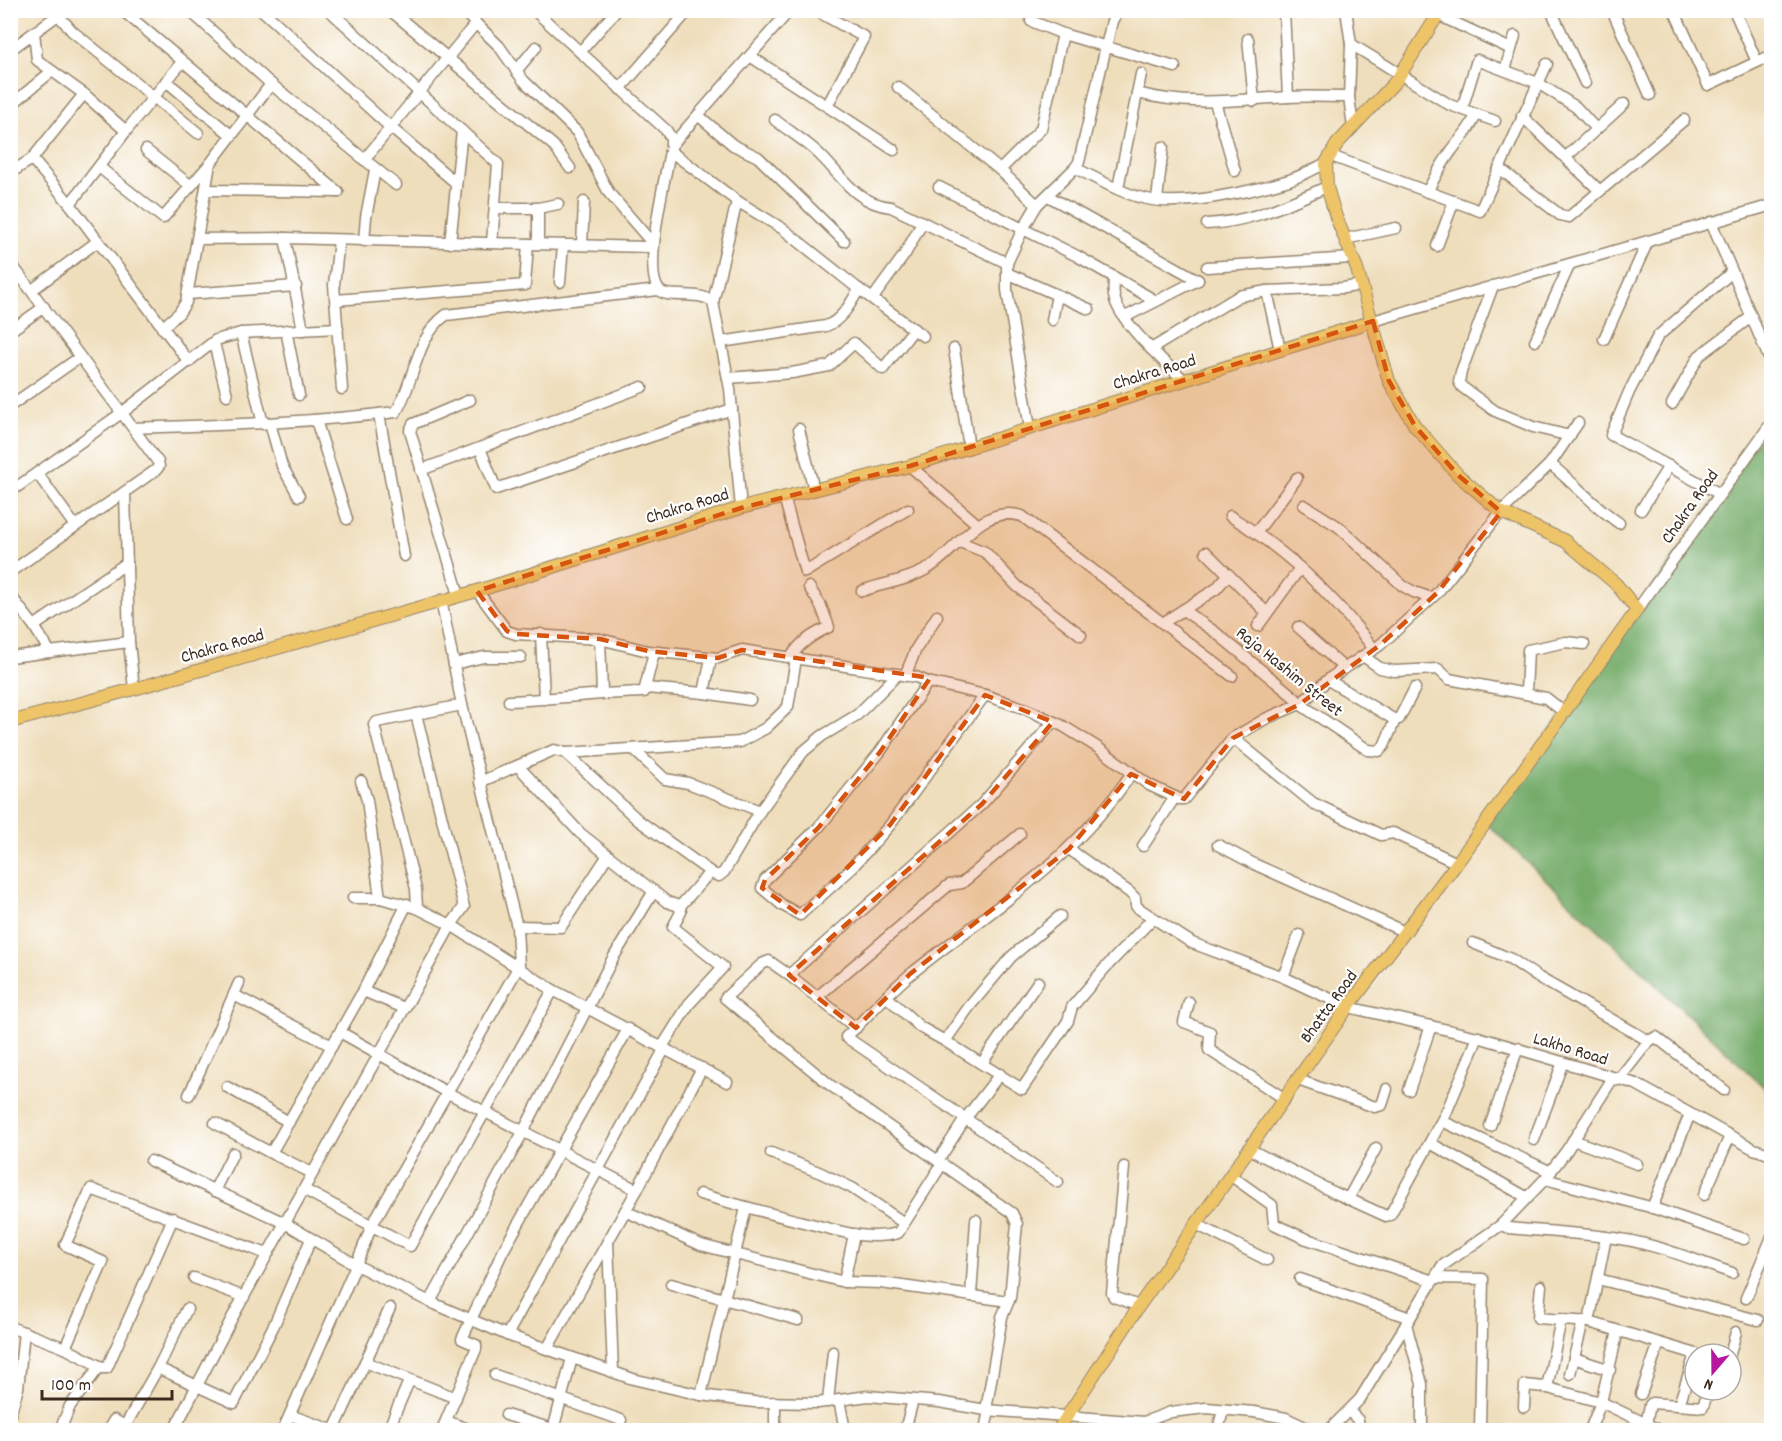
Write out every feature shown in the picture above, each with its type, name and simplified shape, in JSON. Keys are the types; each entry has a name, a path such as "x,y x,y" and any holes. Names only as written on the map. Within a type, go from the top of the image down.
{"main road":[{"path":"1438,13 1400,74 1337,144 1329,159 1328,187 1362,285 1389,381 1415,426 1458,475 1501,512 1564,541 1616,584 1637,610"},
{"name":"Chakra Road","path":"10,722 477,591 741,508 910,466 1373,321"},
{"name":"Bhatta Road","path":"1058,1431 1139,1306 1348,1007 1457,863 1637,610"}],"street":[{"path":"122,10 338,192 206,190"},
{"path":"189,10 271,84 375,170 396,184"},
{"path":"262,10 390,127 456,183"},
{"path":"329,10 498,164 492,243"},
{"path":"462,10 499,46 523,80 577,132 609,193 653,244"},
{"path":"580,52 617,10"},
{"path":"620,89 689,10"},
{"path":"671,148 790,10"},
{"path":"815,10 864,38 827,106"},
{"path":"1030,428 1007,290 1007,268 1023,229 1037,205 1079,162 1112,21 1121,10"},
{"path":"1284,10 1288,97"},
{"path":"1346,10 1351,44 1349,97 1353,127"},
{"path":"1551,10 1585,83"},
{"path":"1612,10 1650,95"},
{"path":"1674,10 1708,85 1772,55"},
{"path":"1734,10 1757,62"},
{"path":"391,11 553,145 570,168"},
{"path":"540,12 580,52 666,130 671,138 653,244 655,283 658,290 663,293 688,294 709,298 713,302"},
{"path":"10,50 56,13 72,31 198,133"},
{"path":"1438,13 1511,49"},
{"path":"1031,21 1063,34 1175,67"},
{"path":"364,160 476,23"},
{"path":"34,32 37,60 84,94 126,131"},
{"path":"1000,170 1041,129 1063,34"},
{"path":"1505,70 1515,36"},
{"path":"1248,39 1254,101"},
{"path":"1351,44 1450,105 1495,121"},
{"path":"516,71 536,47"},
{"path":"750,56 894,150"},
{"path":"1462,109 1477,60 1538,83 1576,107 1596,129"},
{"path":"70,204 182,62"},
{"path":"1075,168 1148,199 1184,200 1256,189 1291,179 1329,159 1480,211 1547,64"},
{"path":"10,106 52,71"},
{"path":"1118,188 1141,74"},
{"path":"166,81 231,135"},
{"path":"99,167 163,219 210,164 271,84"},
{"path":"898,87 1000,170 1037,205"},
{"path":"1137,93 1164,100 1215,102 1288,97 1349,97"},
{"path":"10,173 32,159 84,94"},
{"path":"1215,102 1235,171"},
{"path":"1566,157 1624,104"},
{"path":"1427,192 1442,165 1466,135 1476,115"},
{"path":"699,116 733,145 758,157 844,241"},
{"path":"1522,116 1600,191"},
{"path":"775,120 816,151 853,191 880,206 891,207 1057,295 1089,309"},
{"path":"1499,168 1564,217 1569,217 1684,120"},
{"path":"450,243 462,130"},
{"path":"1157,200 1163,147"},
{"path":"671,148 736,201 783,229 918,332 883,369 854,343 829,366 792,373 728,378"},
{"path":"146,150 191,186"},
{"path":"32,159 70,204 189,362"},
{"path":"162,328 184,308 210,164"},
{"path":"364,241 375,170"},
{"path":"939,187 1023,229 1156,301"},
{"path":"1207,224 1233,222 1259,216 1328,187"},
{"path":"1048,196 1198,280 1125,317"},
{"path":"736,201 713,302 728,378 741,508"},
{"path":"1437,246 1454,201"},
{"path":"582,245 584,202"},
{"path":"496,208 538,208 558,204"},
{"path":"1373,321 1772,205"},
{"path":"336,300 525,285 538,208"},
{"path":"1711,222 1772,365"},
{"path":"873,298 905,254 922,223"},
{"path":"1345,239 1396,228"},
{"path":"198,239 285,238 647,247 653,244"},
{"path":"285,238 303,330"},
{"path":"339,240 334,285 342,389"},
{"path":"1604,339 1648,241"},
{"path":"32,290 98,242"},
{"path":"560,282 563,245"},
{"path":"1207,267 1353,258"},
{"path":"10,262 123,412 159,466 10,572"},
{"path":"1535,341 1570,264"},
{"path":"1720,494 1611,435 1658,336 1732,272"},
{"path":"1114,277 1114,298 1125,317 1141,339 1184,380"},
{"path":"1151,349 1239,296 1268,291 1344,288 1362,285"},
{"path":"188,294 296,286"},
{"path":"1493,286 1459,382 1462,387 1495,411 1533,427 1570,436"},
{"path":"721,342 835,323 859,289"},
{"path":"134,428 316,420 396,412 421,349 439,320 446,315 658,290"},
{"path":"1268,291 1280,350"},
{"path":"1052,320 1057,295"},
{"path":"10,331 44,307"},
{"path":"1672,404 1699,357 1751,317"},
{"path":"10,492 123,412 214,343 241,333 338,328"},
{"path":"286,330 299,395"},
{"path":"241,333 266,423 282,466 299,496"},
{"path":"214,343 227,396"},
{"path":"954,349 969,448"},
{"path":"10,406 80,357"},
{"path":"421,470 642,387"},
{"path":"459,596 410,427 470,400"},
{"path":"480,448 496,489 732,409"},
{"path":"379,414 405,556"},
{"path":"316,420 347,519"},
{"name":"Chakra Road","path":"1637,610 1772,422"},
{"path":"477,591 507,631 516,634 600,639 654,652 711,658 742,650 916,677 928,682 985,695 1026,709 1053,722 1097,747 1149,785 1184,799 1233,738 1265,719 1300,705 1328,680 1374,649 1431,598 1501,512 1550,464 1578,423"},
{"path":"799,429 814,490"},
{"path":"1550,464 1619,523"},
{"path":"910,466 977,524"},
{"path":"1641,510 1669,466"},
{"path":"37,473 75,526"},
{"path":"1256,533 1297,478"},
{"path":"125,492 129,642 134,689"},
{"path":"784,497 805,572 908,508"},
{"path":"1304,505 1352,538 1403,586 1431,598"},
{"path":"862,591 883,583 904,579 928,569 977,524 1001,514 1011,513 1022,516 1232,676"},
{"path":"1230,516 1277,547 1300,568 1354,623 1374,649"},
{"path":"960,542 984,552 1017,586 1081,635"},
{"path":"1206,552 1267,613"},
{"path":"34,626 127,563"},
{"path":"1258,626 1300,568"},
{"path":"1164,622 1216,589 1228,575"},
{"path":"480,782 554,750 566,753 740,742 766,728 788,707 794,651 802,643 829,627 821,606 809,587"},
{"path":"10,595 34,626 50,652"},
{"path":"283,1431 372,1225 519,966 517,927 462,705 441,600"},
{"name":"Raja Hashim Street","path":"1183,610 1215,632 1286,689 1300,705 1368,750 1379,752 1395,720"},
{"path":"566,753 638,820 710,872 719,876 724,872 760,811 803,752 822,736 857,715 901,675 938,616"},
{"path":"1298,627 1344,668"},
{"path":"541,634 544,699"},
{"path":"600,639 602,693"},
{"path":"10,657 129,642"},
{"path":"1526,693 1528,650 1566,642 1584,644"},
{"path":"509,701 644,692 654,652"},
{"path":"1363,656 1380,668 1394,671 1438,669 1449,679 1546,698 1564,712"},
{"path":"454,664 484,657 521,657"},
{"path":"704,693 711,658"},
{"path":"1328,680 1395,720 1400,718 1415,688"},
{"path":"928,682 880,753 819,827 765,880 762,888 793,912 800,915 849,871 890,825 985,695"},
{"path":"646,688 750,700"},
{"path":"271,1154 412,906 416,890 374,725 377,722 462,705"},
{"path":"174,1431 244,1296 378,1053 451,925 462,911 464,903 416,714"},
{"path":"789,975 982,804 1053,722"},
{"path":"1233,738 1313,803 1381,835 1393,833 1457,863"},
{"path":"633,749 665,779 688,783 760,811"},
{"path":"518,766 580,833 667,902 679,906"},
{"path":"1058,1182 846,1037 910,974 990,915 1069,849 1112,803 1131,774"},
{"path":"361,781 367,800 380,898"},
{"path":"1143,846 1175,797"},
{"path":"817,997 950,885 962,883 1020,834"},
{"path":"1218,845 1254,864 1405,932"},
{"name":"Lakho Road","path":"1069,849 1129,891 1135,898 1136,906 1192,943 1283,977 1348,1007 1478,1037 1636,1084 1730,1136 1772,1155"},
{"path":"517,927 561,927 608,855"},
{"path":"679,906 710,872"},
{"path":"430,1302 523,1132 613,958 654,891"},
{"path":"352,898 380,898 412,906 451,925 554,990 726,1082"},
{"path":"507,1335 663,1047 689,1004 723,967 673,927 681,912 679,906"},
{"path":"945,1041 969,1007 1011,957 1060,916"},
{"path":"887,998 920,1027 1022,1089 1068,1021 1072,1007 1153,918"},
{"path":"1283,977 1299,935"},
{"path":"1473,943 1511,959 1536,976 1649,1041"},
{"path":"856,1028 769,961 762,964 724,998 830,1085 1016,1218 1008,1301 1000,1328 987,1410 986,1431"},
{"path":"982,1063 1038,982"},
{"path":"189,1095 239,983"},
{"path":"303,1189 410,1246 554,990"},
{"path":"363,991 404,1008"},
{"path":"234,995 332,1046"},
{"path":"1189,1002 1184,1022 1210,1032 1209,1050 1285,1099"},
{"path":"1409,1090 1431,1026"},
{"path":"471,1431 444,1426 476,1349 476,1345 462,1339 503,1251 628,1029"},
{"path":"340,1032 448,1093 637,1190"},
{"path":"1329,1431 1360,1399 1442,1266 1501,1225 1528,1198 1548,1176 1616,1079 1649,1041 1656,1036 1724,1090"},
{"path":"1249,1149 1348,1199 1386,1216 1390,1215 1442,1121 1478,1037"},
{"path":"1490,1126 1518,1048"},
{"path":"1534,1140 1563,1062"},
{"path":"547,1349 637,1190 702,1068"},
{"path":"700,1194 746,1208 854,1234 884,1237 898,1233 965,1119 1000,1074"},
{"path":"1298,1080 1375,1107 1382,1105 1387,1089"},
{"path":"227,1087 289,1122"},
{"path":"1652,1208 1690,1114"},
{"path":"1442,1121 1548,1176 1744,1239"},
{"path":"215,1124 312,1173"},
{"path":"1704,1195 1730,1136"},
{"path":"1574,1140 1637,1164"},
{"path":"1430,1143 1528,1198"},
{"path":"1348,1199 1376,1148"},
{"path":"214,1191 233,1153"},
{"path":"771,1153 852,1188 904,1223"},
{"path":"151,1161 285,1223 356,1265 470,1320 633,1379 701,1395 754,1402 834,1401 868,1396 1144,1426 1171,1412 1206,1408 1254,1412 1286,1418 1309,1431"},
{"path":"1124,1167 1112,1293 1118,1299 1139,1306"},
{"path":"1230,1175 1272,1205 1274,1224 1304,1238 1434,1279 1483,1279 1480,1431"},
{"path":"65,1348 103,1262 65,1245 91,1189 267,1254"},
{"path":"701,1395 746,1208"},
{"path":"625,1211 701,1245 844,1282 881,1283 1008,1301"},
{"path":"10,1327 65,1348 107,1368 173,1218"},
{"path":"972,1296 976,1220"},
{"path":"1196,1224 1267,1260"},
{"path":"1501,1225 1509,1228 1606,1237 1656,1248 1732,1273"},
{"path":"844,1282 854,1234"},
{"path":"1570,1374 1598,1279 1606,1237"},
{"path":"1746,1298 1772,1237"},
{"path":"158,1368 231,1403 236,1401 274,1325 311,1239"},
{"path":"608,1241 613,1372"},
{"path":"194,1278 244,1296"},
{"path":"1300,1279 1408,1321"},
{"path":"1598,1279 1758,1320"},
{"path":"671,1284 798,1320"},
{"path":"1541,1286 1538,1318 1586,1321 1683,1350"},
{"path":"290,1415 333,1431 390,1308"},
{"path":"108,1431 114,1420 125,1426 158,1368 187,1309"},
{"path":"1547,1388 1561,1319"},
{"path":"1408,1321 1422,1384 1422,1431"},
{"path":"1590,1431 1610,1370 1618,1331"},
{"path":"10,1415 18,1388 24,1332"},
{"path":"1733,1342 1736,1332"},
{"path":"1641,1394 1659,1343"},
{"path":"834,1352 834,1401 845,1431"},
{"path":"506,1415 554,1430 572,1358"},
{"path":"1574,1358 1610,1370"},
{"path":"364,1362 456,1398"},
{"path":"60,1431 70,1406 100,1366"},
{"path":"495,1375 621,1420"},
{"path":"388,1431 409,1381"},
{"path":"1524,1407 1525,1385 1547,1388 1601,1402 1652,1428"},
{"path":"1679,1405 1683,1392"},
{"path":"905,1431 913,1400"},
{"path":"774,1429 775,1402"},
{"path":"1652,1428 1650,1405 1652,1403 1703,1407 1704,1402"},
{"path":"1218,1431 1223,1410"},
{"path":"1348,1411 1358,1420 1359,1431"}],"highlighted area":[{"path":"1373,321 1389,381 1415,426 1458,475 1501,512 1437,593 1380,645 1300,704 1233,738 1184,799 1131,774 1069,849 910,974 856,1028 789,975 982,804 1053,722 985,695 890,825 800,915 762,888 765,880 819,827 880,752 930,678 742,650 718,658 648,651 600,639 516,634 507,631 477,591 741,508 910,466"}],"green space":[{"path":"1771,422 1771,1094 1485,822"}]}
